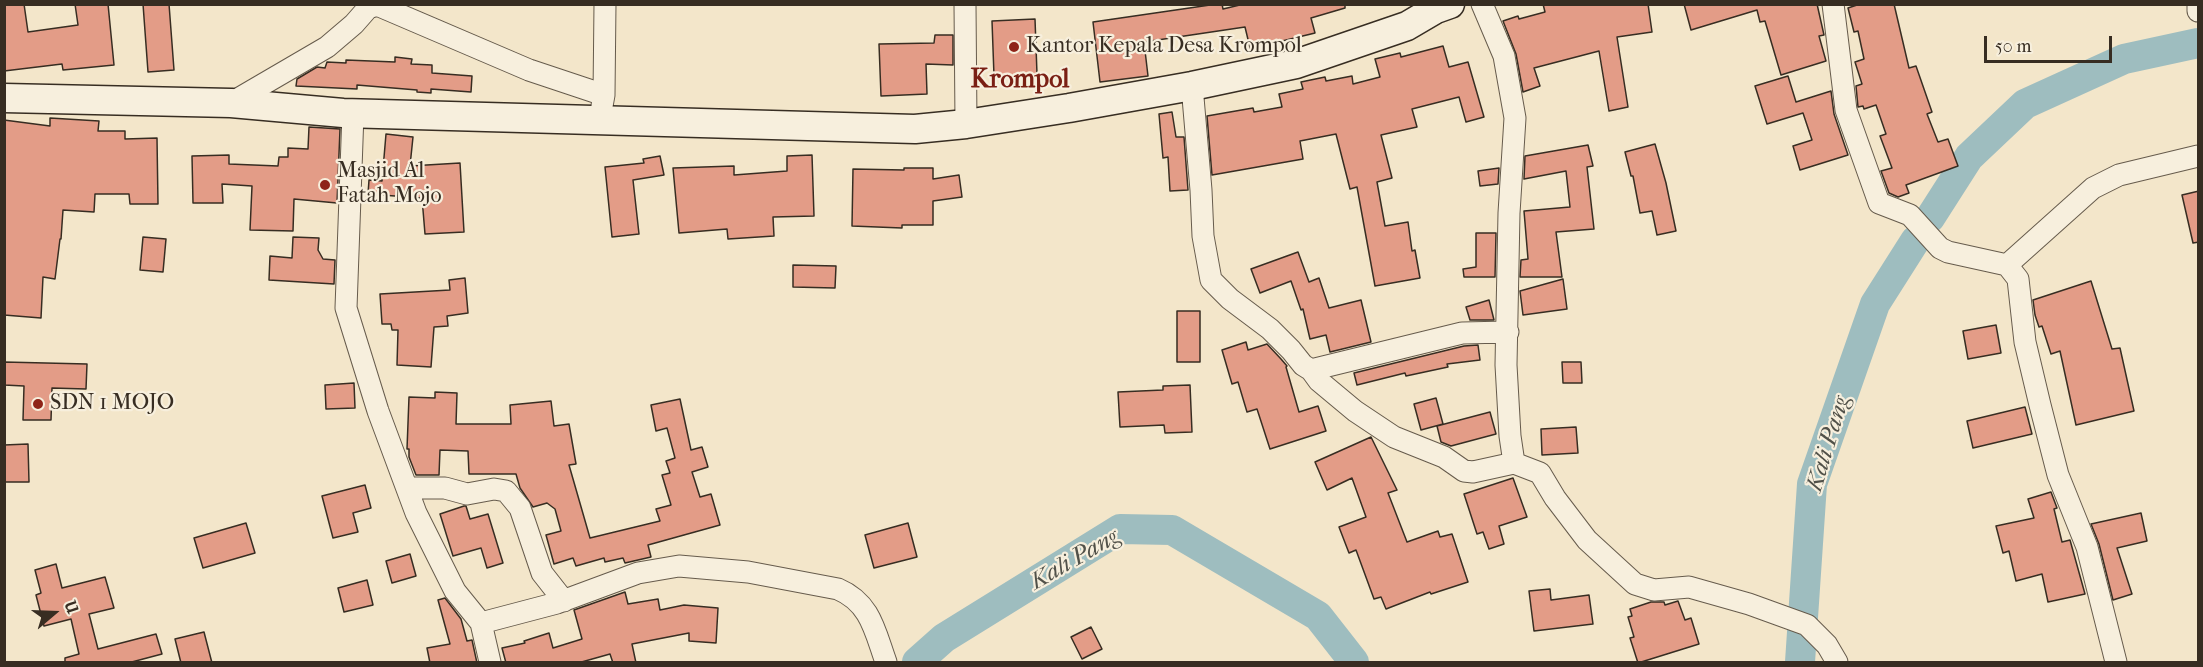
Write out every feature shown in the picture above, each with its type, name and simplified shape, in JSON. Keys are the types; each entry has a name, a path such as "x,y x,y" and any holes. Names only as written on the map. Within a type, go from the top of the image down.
{"street":[{"path":"601,107 605,4"},
{"path":"965,4 966,124"},
{"path":"1482,4 1504,56 1515,118 1509,213 1509,332 1506,365 1514,463"},
{"path":"1833,4 1846,110 1879,203 1910,215 1941,248 1948,252 2007,265 2018,279 2025,342 2040,405 2058,475 2087,547 2116,663"},
{"path":"2198,4 2199,11"},
{"path":"231,103 327,47 354,24 368,8 377,5 530,70 601,107"},
{"path":"4,98 231,103 353,113 601,107 915,129 966,124 1069,108 1192,86 1296,64 1407,26 1441,6"},
{"path":"1192,86 1203,236 1211,280 1230,299 1270,328 1302,365 1311,370 1318,381 1394,437 1444,457 1464,471 1514,463 1540,473 1555,498 1587,540 1635,584 1654,590 1689,587 1749,604 1807,625 1827,645 1837,663"},
{"path":"353,113 346,308 378,411 416,513 454,591 481,623 490,663"},
{"path":"2007,265 2093,188 2120,175 2199,156"},
{"path":"1311,370 1462,333 1509,332"},
{"path":"406,488 445,488 466,494 494,489 506,491 520,508 542,573 564,600"},
{"path":"481,623 564,600 638,573 679,566 748,572 838,589 859,601 872,623 886,663"}],"building":[{"path":"4,4 24,4 28,32 78,25 75,4 108,4 114,65 63,70 62,64 4,71"},
{"path":"143,4 169,4 174,70 148,72"},
{"path":"1222,4 1223,9 1244,4 1345,4 1345,8 1311,18 1315,33 1274,43 1275,47 1251,52 1245,27 1144,42 1148,76 1100,82 1093,22"},
{"path":"1543,4 1648,4 1652,32 1617,37 1628,107 1609,111 1599,51 1534,68 1540,86 1523,92 1516,54 1503,21 1545,12"},
{"path":"1684,4 1817,4 1824,35 1819,36 1826,61 1781,75 1765,21 1760,22 1757,10 1691,30"},
{"path":"1860,4 1894,4 1909,68 1916,66 1932,112 1927,114 1938,142 1948,139 1958,166 1906,185 1909,193 1898,197 1889,193 1881,171 1892,168 1880,136 1886,134 1876,105 1864,109 1863,106 1858,107 1856,86 1862,84 1855,62 1864,59 1858,31 1854,32 1848,8"},
{"name":"Kantor Kepala Desa Krompol","path":"1035,19 1037,74 994,76 992,21"},
{"path":"935,35 953,35 953,65 926,64 927,94 881,96 879,44 934,43"},
{"path":"1443,46 1449,67 1468,62 1484,117 1466,122 1459,97 1412,109 1417,127 1381,135 1392,178 1377,182 1385,226 1408,222 1412,251 1415,250 1420,278 1375,286 1357,187 1350,189 1336,134 1300,141 1303,159 1212,175 1207,116 1253,108 1254,112 1282,107 1279,94 1303,89 1301,82 1325,77 1326,81 1352,76 1353,84 1380,77 1375,59 1400,53 1401,57"},
{"path":"395,57 412,59 411,64 432,65 432,73 472,76 471,92 431,89 431,93 357,85 357,89 296,86 297,79 317,67 325,68 327,62 346,63 346,60 395,62"},
{"path":"1788,76 1796,102 1831,91 1834,114 1848,155 1800,170 1793,146 1812,140 1803,113 1767,124 1755,86"},
{"path":"1172,112 1176,137 1184,137 1188,190 1170,191 1168,157 1163,158 1159,114"},
{"path":"50,118 99,121 98,131 125,131 125,139 157,138 158,204 130,204 129,194 95,194 94,212 63,210 55,279 43,277 41,318 4,315 4,120 50,126"},
{"path":"309,127 340,129 337,203 294,199 293,231 250,230 252,186 222,184 223,203 193,203 192,156 229,155 229,164 278,166 279,157 288,157 288,148 308,149"},
{"path":"386,134 413,137 410,166 460,163 464,232 425,234 422,198 368,194 369,180 382,181"},
{"path":"1655,144 1676,231 1657,235 1652,211 1640,213 1633,176 1631,176 1625,152"},
{"path":"1588,145 1593,166 1587,167 1594,229 1556,232 1562,277 1520,277 1521,260 1528,259 1524,211 1570,207 1566,171 1524,179 1525,156"},
{"path":"812,155 814,216 773,217 774,236 728,239 727,229 679,233 673,168 734,166 734,175 787,171 787,156"},
{"path":"660,156 664,175 633,180 639,234 612,237 605,167 644,163 643,159"},
{"path":"904,168 933,168 933,179 959,175 962,197 933,201 933,225 902,225 902,228 852,226 853,169 904,170"},
{"path":"1499,168 1498,184 1480,186 1478,171"},
{"path":"2199,191 2199,242 2193,243 2182,195"},
{"path":"1476,233 1496,233 1495,277 1464,277 1463,269 1476,267"},
{"path":"143,237 166,239 163,272 140,270"},
{"path":"293,237 319,238 318,250 323,259 335,260 334,284 269,280 270,256 292,258"},
{"path":"1298,252 1309,282 1319,278 1329,308 1361,300 1371,342 1330,352 1326,335 1310,339 1303,309 1301,310 1291,281 1260,293 1251,269"},
{"path":"793,265 836,266 835,288 793,287"},
{"path":"465,278 468,313 447,316 448,326 434,327 431,367 397,365 398,330 392,330 391,324 382,324 380,294 450,290 449,280"},
{"path":"1563,279 1567,309 1523,315 1520,291"},
{"path":"2091,281 2112,349 2120,348 2134,411 2076,425 2060,351 2051,354 2042,326 2039,327 2035,315 2033,300"},
{"path":"1489,300 1494,320 1470,320 1466,307"},
{"path":"1177,311 1200,311 1200,362 1177,362"},
{"path":"1996,325 2001,353 1968,359 1963,331"},
{"path":"1246,342 1248,350 1267,344 1281,359 1287,366 1299,412 1318,406 1326,431 1270,449 1257,409 1247,412 1238,382 1232,384 1222,350"},
{"path":"1478,345 1480,360 1447,364 1448,367 1406,376 1405,373 1357,385 1354,373 1464,346"},
{"name":"SDN 1 MOJO","path":"4,362 87,364 86,389 52,388 51,420 23,420 24,386 4,385"},
{"path":"1562,362 1581,362 1582,383 1563,383"},
{"path":"354,383 355,408 326,409 325,385"},
{"path":"1190,385 1192,432 1165,433 1164,425 1120,427 1118,392 1163,390 1163,386"},
{"path":"435,392 457,393 456,424 511,424 510,405 551,401 554,426 569,424 576,464 569,465 590,538 660,521 656,509 671,505 662,475 670,473 666,461 675,458 667,428 656,431 651,405 680,399 691,450 702,447 708,467 692,472 700,497 711,494 720,525 648,545 651,557 625,563 623,558 605,562 604,558 576,566 573,558 554,564 546,535 561,531 555,509 547,503 533,507 520,488 516,474 469,474 468,451 440,450 439,475 416,475 409,457 409,449 407,449 409,397 435,398"},
{"path":"1436,398 1443,424 1421,430 1414,404"},
{"path":"2025,407 2032,434 1973,448 1967,421"},
{"path":"1490,412 1496,434 1451,446 1441,442 1437,426"},
{"path":"1576,427 1578,453 1542,455 1541,429"},
{"path":"1371,437 1397,490 1388,493 1407,542 1438,531 1440,537 1452,534 1468,582 1431,594 1430,592 1386,609 1381,597 1374,599 1356,550 1349,553 1339,527 1366,517 1352,478 1327,490 1315,462"},
{"path":"28,444 29,482 4,482 4,445"},
{"path":"1513,478 1527,517 1499,526 1504,544 1489,549 1483,532 1477,534 1464,494"},
{"path":"365,485 371,508 353,513 358,532 333,538 322,496"},
{"path":"2051,492 2057,508 2054,509 2062,542 2070,540 2085,594 2048,602 2042,574 2016,581 2009,551 2003,553 1996,526 2034,518 2028,499"},
{"path":"466,506 470,519 488,514 503,563 487,568 481,548 453,556 440,514"},
{"path":"2141,513 2147,541 2117,548 2132,594 2113,600 2099,544 2091,524"},
{"path":"246,523 255,553 203,568 194,538"},
{"path":"908,523 917,557 874,568 865,535"},
{"path":"410,554 416,576 392,583 386,561"},
{"path":"56,564 62,588 105,577 114,608 89,614 98,649 156,634 162,654 128,663 65,663 65,658 79,654 71,619 44,626 36,595 41,593 35,570"},
{"path":"367,580 373,605 344,612 338,588"},
{"path":"1550,589 1551,600 1589,595 1593,624 1534,631 1529,591"},
{"path":"625,592 628,604 658,599 660,610 684,605 718,608 716,643 689,641 689,633 632,644 636,663 613,663 610,654 578,663 506,663 502,648 525,643 524,641 549,633 553,648 582,639 574,610"},
{"path":"445,598 461,619 467,641 472,640 477,663 430,663 427,648 450,644 438,600"},
{"path":"1678,601 1685,620 1691,618 1699,644 1638,663 1630,638 1634,637 1628,617 1632,616 1630,609 1651,602 1664,602 1665,605"},
{"path":"1091,627 1102,649 1082,659 1071,637"},
{"path":"204,632 212,663 181,663 175,639"}],"waterway":[{"name":"Kali Pang","path":"1930,218 1969,157 2025,104 2124,59 2198,43"},
{"name":"Kali Pang","path":"1800,662 1812,484 1875,304 1915,241"},
{"name":"Kali Pang","path":"917,662 944,638 1120,529 1172,530 1318,616 1354,662"}],"place":[{"name":"Kantor Kepala Desa Krompol","path":"1014,47"},
{"name":"Masjid Al Fatah Mojo","path":"325,185"},
{"name":"SDN 1 MOJO","path":"38,404"}],"district":[{"name":"Krompol","path":"1020,81"}]}
